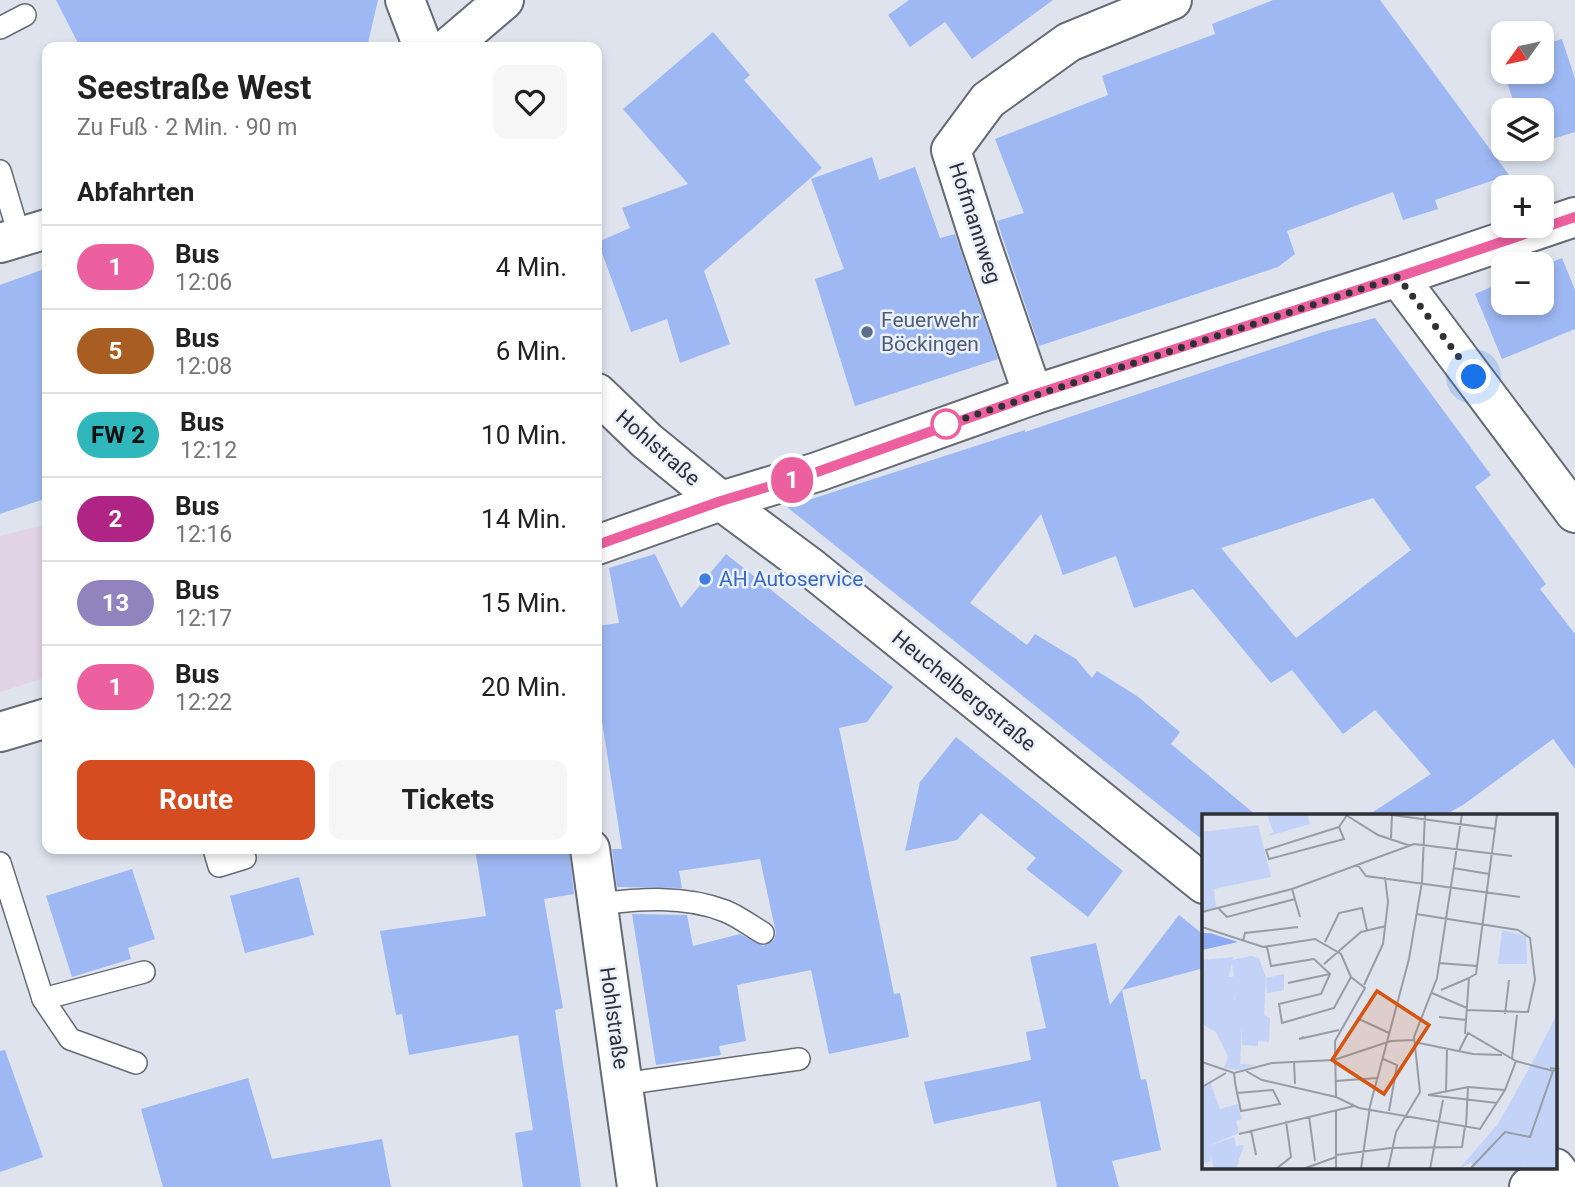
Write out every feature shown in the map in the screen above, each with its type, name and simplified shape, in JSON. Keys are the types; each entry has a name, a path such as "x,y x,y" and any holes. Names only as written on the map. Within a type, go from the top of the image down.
{"street":[{"path":"405,0 421,42"},
{"path":"455,42 504,0"},
{"name":"Hofmannweg","path":"1033,395 951,150 988,100 1069,42 1172,0"},
{"path":"602,543 721,501 817,472 1033,395 1575,217"},
{"path":"1398,277 1575,513"},
{"name":"Hohlstraße","path":"602,398 647,441 721,501"},
{"name":"Heuchelbergstraße","path":"721,501 810,567 1202,882"},
{"path":"0,732 42,719"},
{"name":"Hohlstraße","path":"591,854 638,1187"},
{"path":"1558,1166 1575,1153"},
{"path":"1529,1187 1552,1170"},
{"path":"1557,1170 1570,1187"}],"lane":[{"path":"0,28 26,15"},
{"path":"0,171 23,236"},
{"path":"215,854 219,866 244,858"},
{"path":"0,863 43,999 70,1039 136,1063"},
{"path":"598,904 636,900 680,900 726,911 763,933"},
{"path":"43,999 145,972"},
{"path":"623,1084 799,1059"}],"shaded area":[{"path":"42,525 42,679 0,692 0,536"}],"building":[{"path":"56,0 378,0 368,42 77,42"},
{"path":"909,0 1053,0 972,59 945,22 910,47 888,15"},
{"path":"1273,0 1380,0 1491,151 1491,161 1499,161 1509,175 1491,175 1491,181 1435,200 1438,209 1403,220 1393,192 1287,231 1295,254 1278,267 1039,346 997,221 1024,213 995,139 1108,95 1102,76 1215,34 1212,24"},
{"path":"713,32 750,75 744,80 822,168 704,271 730,344 680,363 667,319 631,332 602,253 602,240 630,228 622,208 688,184 623,109"},
{"path":"1562,39 1575,79 1575,132 1554,138 1554,98 1512,98 1508,84 1554,84 1554,41"},
{"path":"872,157 879,180 915,167 940,238 955,234 998,359 855,406 815,279 844,269 811,179"},
{"path":"1562,258 1575,290 1575,329 1502,359 1475,294 1491,287 1491,315 1554,315 1554,261"},
{"path":"42,270 42,500 0,514 0,285"},
{"path":"1375,318 1491,475 1475,487 1546,584 1540,589 1575,634 1575,769 1553,739 1447,814 1370,814 1431,774 1375,710 1343,734 1292,670 1271,683 1193,589 1134,608 1116,556 1063,575 1041,514 970,603 1027,645 1035,634 1076,659 1092,678 1097,671 1137,696 1180,732 1171,744 1255,814 1202,814 1202,839 787,507 1025,432 1323,332","holes":["1373,498 1411,550 1296,638 1221,548"]},
{"path":"655,554 681,608 726,554 893,687 867,722 839,728 894,994 900,993 909,1037 829,1054 811,970 737,985 746,1041 719,1046 721,1055 656,1065 632,914 687,915 693,946 740,934 763,946 774,940 776,933 760,859 679,871 682,888 617,887 612,849 622,849 602,721 602,625 619,623 609,568"},
{"path":"956,737 1123,871 1088,917 1026,869 1036,858 981,813 957,840 905,851 920,782"},
{"path":"476,854 570,854 574,894 544,899 563,1008 555,1010 581,1187 523,1187 515,1133 533,1130 518,1035 409,1055 402,1014 396,1015 380,931 486,916"},
{"path":"132,869 155,939 128,948 131,959 72,977 46,896"},
{"path":"299,877 314,935 245,953 230,896"},
{"path":"1179,915 1202,933 1202,969 1122,990 1141,1080 1146,1079 1161,1150 1112,1161 1119,1187 1057,1187 1040,1101 934,1124 924,1082 1031,1060 1026,1032 1046,1028 1030,957 1096,943 1110,1005"},
{"path":"5,1050 43,1157 0,1172 0,1051"},
{"path":"248,1078 272,1159 382,1139 391,1187 163,1187 141,1109"}],"bus line":[{"name":"1","path":"602,543 721,501 817,472 1033,395 1575,217"}],"place":[{"name":"Feuerwehr Böckingen","path":"867,332"},
{"name":"AH Autoservice","path":"705,579"}],"route":[{"path":"946,424 944,425 1398,277 1474,377"}]}
